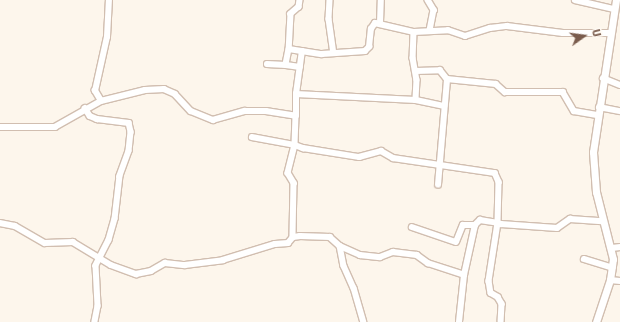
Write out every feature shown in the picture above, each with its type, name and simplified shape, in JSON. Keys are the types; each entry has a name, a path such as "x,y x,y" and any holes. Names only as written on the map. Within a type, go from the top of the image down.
{"street":[{"path":"101,101 96,91 107,37 109,0"},
{"path":"286,64 289,48 291,14 297,9 300,0"},
{"path":"330,0 329,19 334,53"},
{"path":"380,24 381,0"},
{"path":"428,0 434,10 430,31"},
{"path":"575,0 614,9"},
{"path":"596,322 613,268 612,248 602,221 593,169 597,115 616,0"},
{"path":"289,48 302,51 334,53 368,50 371,29 373,25 380,24 414,32 443,30 471,36 490,28 507,26 563,33 610,33"},
{"path":"414,32 413,49 416,71 416,100"},
{"path":"293,238 294,183 288,173 295,145 296,94 302,51"},
{"path":"267,64 286,64 300,67"},
{"path":"416,71 440,70 447,79 438,185"},
{"path":"603,78 620,85"},
{"path":"447,79 496,84 505,92 563,92 574,111 597,115"},
{"path":"0,127 55,127 62,125 85,108 101,101 145,90 164,89 175,94 190,111 213,120 245,111 266,111 296,116"},
{"path":"296,94 416,100 444,106"},
{"path":"599,107 620,111"},
{"path":"85,108 90,116 97,119 129,124 131,132 128,151 120,176 115,218 109,240 99,256 96,266 98,306 95,322"},
{"path":"252,137 349,157 365,157 380,152 393,158 495,173 498,176 500,189 498,222 489,281 491,294 498,297 502,304 501,321"},
{"path":"459,322 464,275 475,225 480,220 557,228 570,219 602,221"},
{"path":"0,223 15,226 45,243 73,242 124,272 136,274 151,271 164,263 185,265 223,260 276,244 288,243 293,238 330,237 340,246 360,255 380,257 389,252 417,255 428,263 464,275"},
{"path":"412,227 456,242 463,225 475,225"},
{"path":"340,246 344,266 354,288 364,322"},
{"path":"612,248 620,247"},
{"path":"584,259 613,268"},
{"path":"610,280 620,281"}]}
